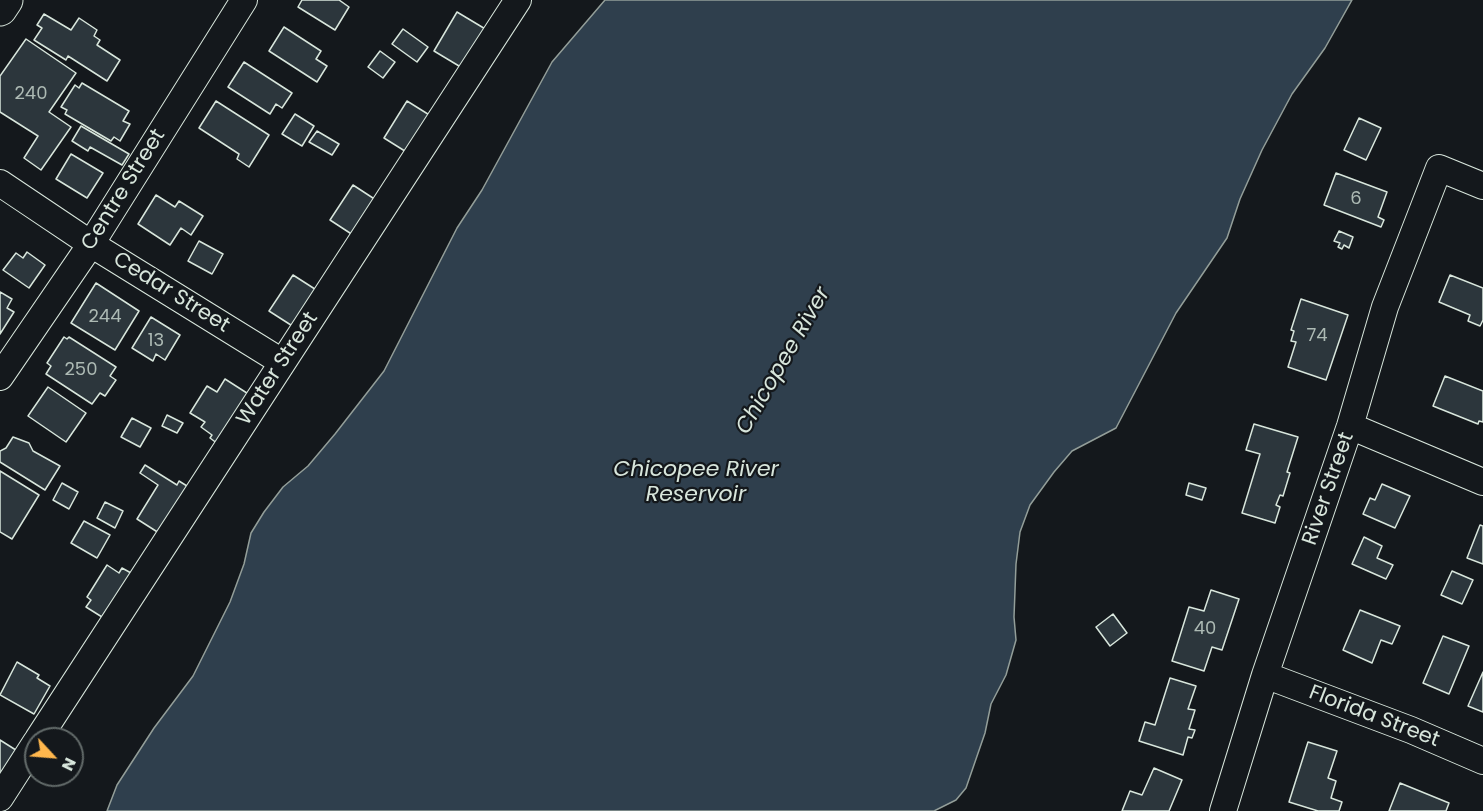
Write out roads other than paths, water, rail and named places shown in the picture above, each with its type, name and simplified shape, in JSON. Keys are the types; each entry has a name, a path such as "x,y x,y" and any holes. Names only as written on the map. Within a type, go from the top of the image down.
{"main road":[{"path":"0,9 6,0"}],"street":[{"name":"Centre Street","path":"0,377 91,244 244,0"},
{"name":"Water Street","path":"46,727 518,0"},
{"name":"River Street","path":"1223,811 1265,675 1350,426 1385,307 1439,168 1483,186"},
{"name":"Cedar Street","path":"0,183 91,244 282,362"},
{"path":"1350,426 1483,482"},
{"name":"Florida Street","path":"1265,675 1411,730 1483,761"},
{"name":"Water Street","path":"0,798 24,761"}],"water":[{"name":"Chicopee River Reservoir","path":"605,0 1352,0 1325,48 1292,94 1262,150 1240,199 1227,238 1176,313 1116,428 1072,451 1030,505 1020,532 1016,564 1014,617 1016,640 1006,675 991,704 985,733 966,788 956,800 934,811 107,811 117,785 154,728 193,676 230,602 244,564 251,533 283,487 308,466 384,371 457,228 482,190 552,62"}],"water label":[{"name":"Chicopee River","path":"784,361"}]}
